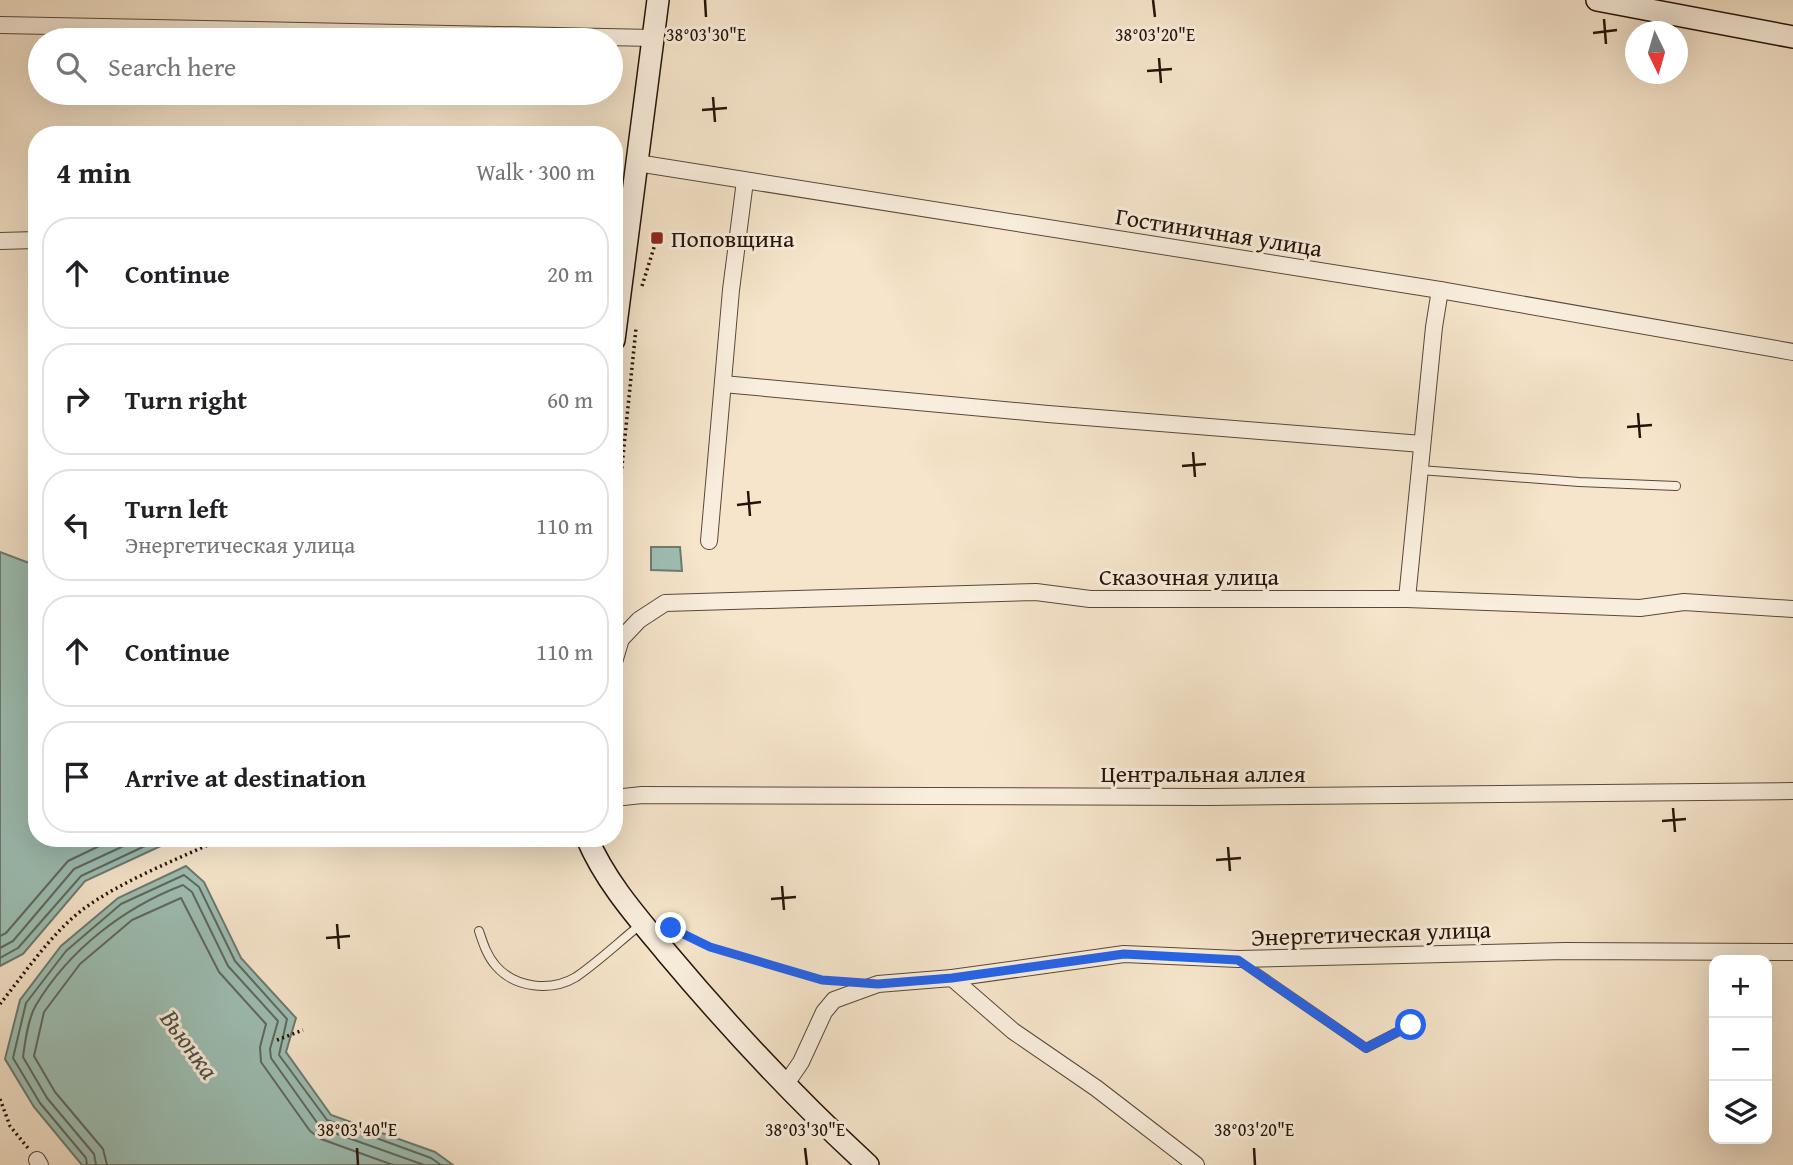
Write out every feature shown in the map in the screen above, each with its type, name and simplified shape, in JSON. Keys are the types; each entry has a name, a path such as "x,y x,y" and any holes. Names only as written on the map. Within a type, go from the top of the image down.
{"main road":[{"path":"623,236 637,163 658,0"},
{"path":"1597,0 1793,37"},
{"path":"592,847 605,872 643,923 722,1016 868,1165"}],"street":[{"path":"0,25 151,28"},
{"path":"623,37 653,38"},
{"name":"Гостиничная улица","path":"637,163 1440,289 1793,352"},
{"path":"709,541 731,290 745,181"},
{"path":"0,241 28,240"},
{"path":"1407,599 1440,289"},
{"path":"723,384 1422,444"},
{"name":"Сказочная улица","path":"623,637 639,620 665,603 1036,592 1090,599 1407,599 1640,608 1684,602 1793,609"},
{"name":"Центральная аллея","path":"623,797 1209,797 1793,790"},
{"name":"Энергетическая улица","path":"786,1084 801,1062 824,1012 834,1000 878,984 952,978 1124,954 1238,960 1565,951 1793,951"},
{"path":"952,978 1013,1031 1096,1088 1196,1165"}],"lane":[{"path":"1420,470 1676,486"},
{"path":"479,931 490,957 507,976 530,985 547,986 575,977 643,923"},
{"path":"1238,960 1366,1048 1411,1025"}],"path":[{"path":"639,292 657,238"},
{"path":"623,457 637,319"},
{"path":"0,1004 55,936 82,911 111,892 204,847"},
{"path":"665,920 679,937"},
{"path":"671,928 710,947 822,980 836,981"},
{"path":"277,1040 303,1030"},
{"path":"0,1099 10,1126 38,1162"}],"water":[{"path":"651,547 680,547 682,571 651,570"},
{"path":"0,552 28,563 28,847 159,847 85,881 23,954 0,966"},
{"name":"Вьюнка","path":"186,866 204,882 241,958 296,1018 286,1052 331,1115 435,1152 453,1165 82,1165 34,1107 5,1059 20,1000 61,946 118,898"}],"place":[{"name":"Поповщина","path":"657,238"}],"route":[{"path":"671,928 710,947 822,980 878,984 952,978 1124,954 1238,960 1366,1048 1411,1025"}]}
